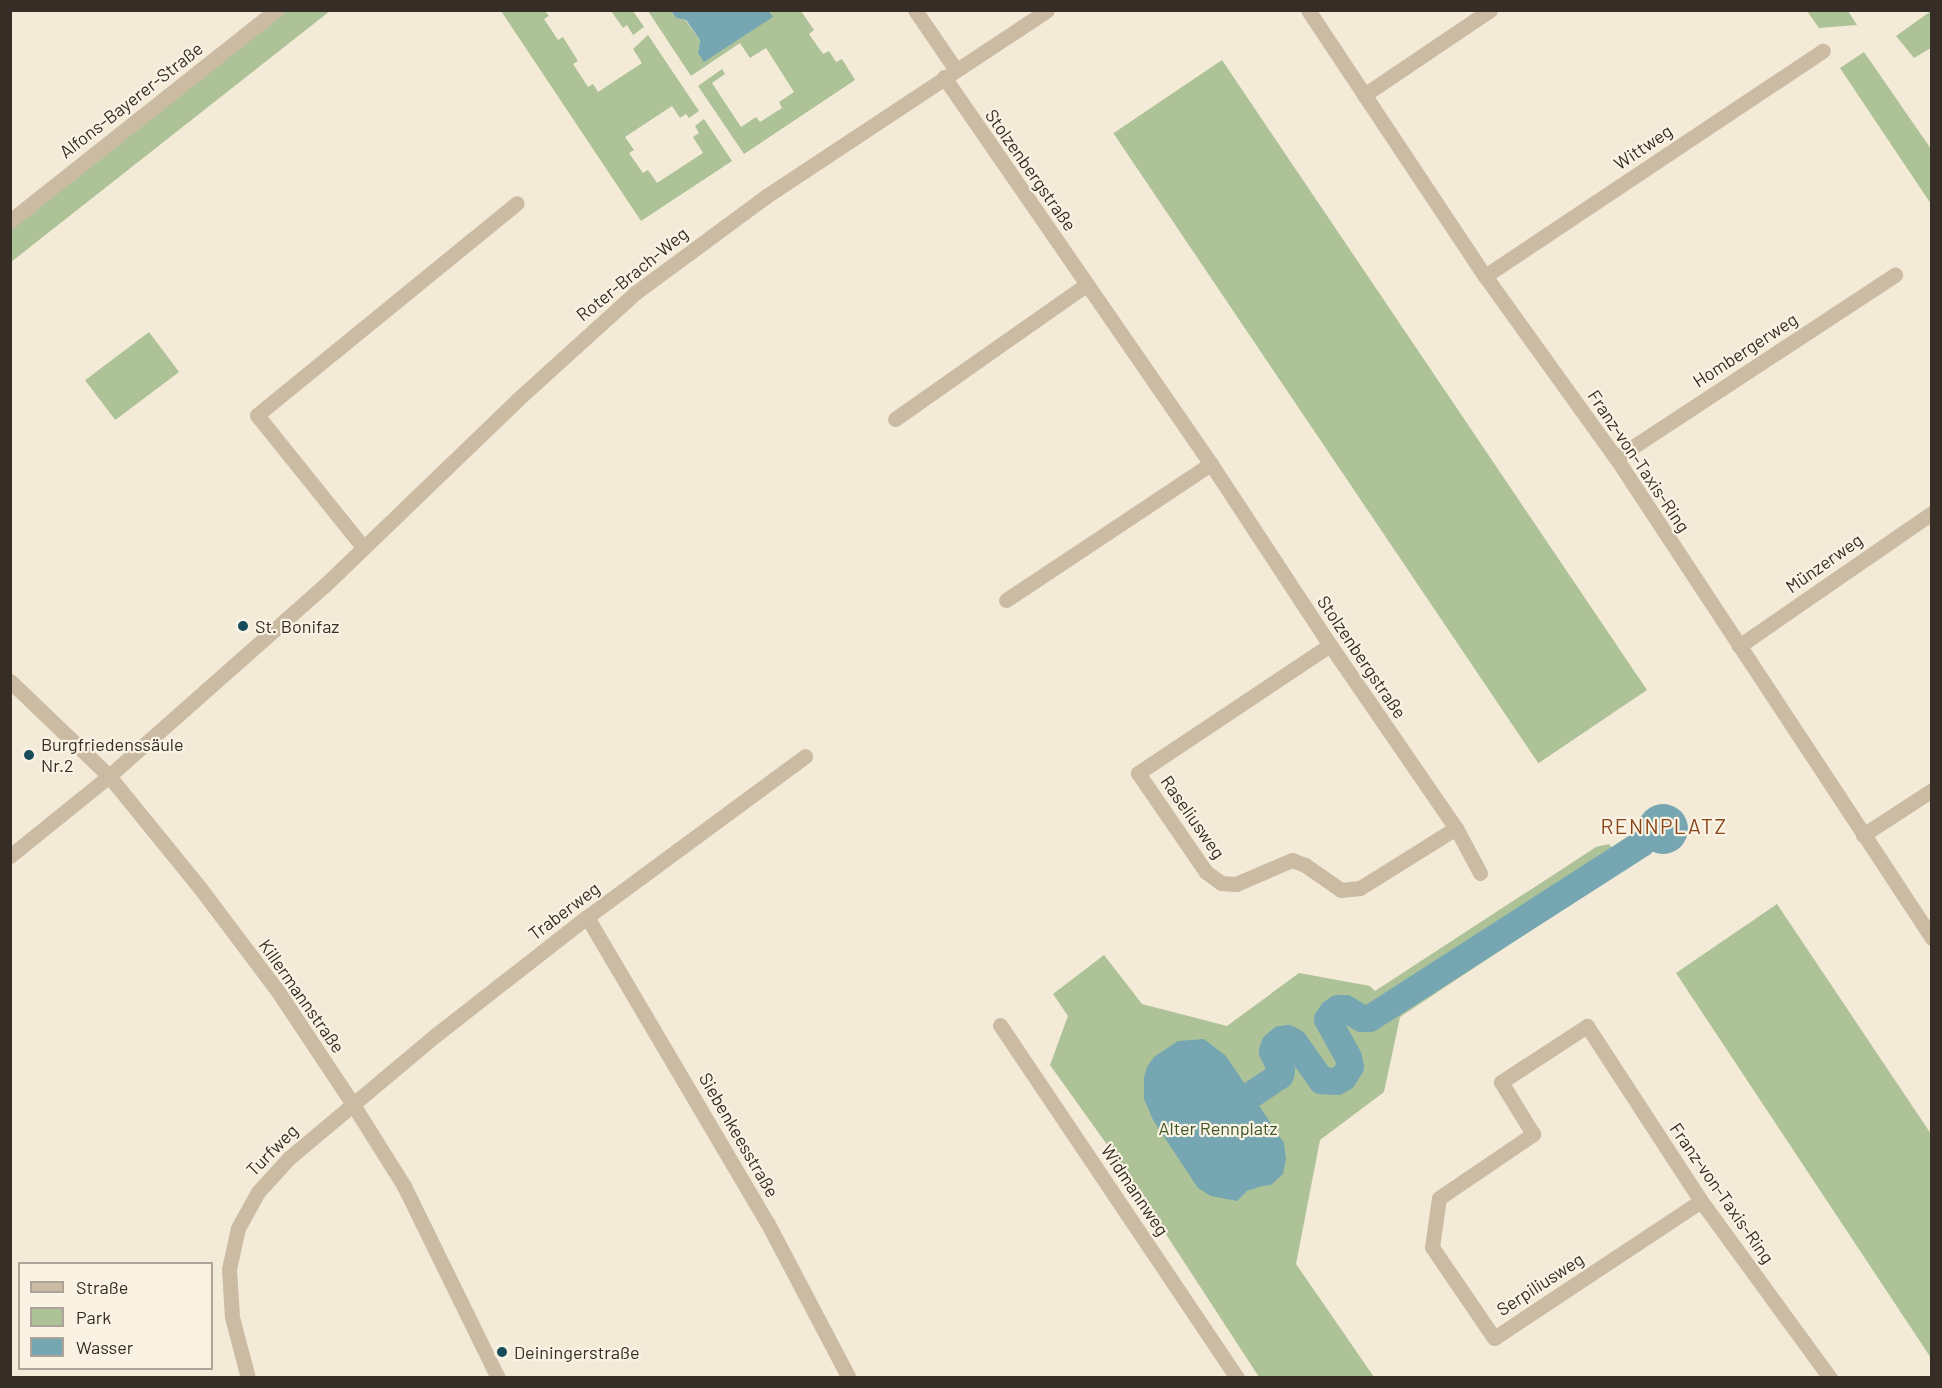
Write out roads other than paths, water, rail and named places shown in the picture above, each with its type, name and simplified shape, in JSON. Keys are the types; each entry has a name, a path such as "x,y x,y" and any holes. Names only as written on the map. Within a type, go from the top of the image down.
{"street":[{"name":"Alfons-Bayerer-Straße","path":"10,221 276,10"},
{"path":"915,10 950,74"},
{"name":"Roter-Brach-Weg","path":"10,856 109,776 325,585 517,400 667,266 765,197 1047,10"},
{"name":"Franz-von-Taxis-Ring","path":"1308,10 1485,276 1616,458 1932,939"},
{"path":"1364,95 1490,10"},
{"name":"Wittweg","path":"1485,276 1823,51"},
{"name":"Stolzenbergstraße","path":"950,74 1086,285 1211,464 1330,645 1456,828 1480,873"},
{"path":"363,547 257,415 517,203"},
{"name":"Hombergerweg","path":"1616,458 1895,275"},
{"path":"895,418 1086,285"},
{"path":"1006,600 1211,464"},
{"name":"Münzerweg","path":"1739,646 1932,513"},
{"name":"Raseliusweg","path":"1330,645 1138,773 1150,791 1206,872 1221,883 1236,884 1292,861 1305,865 1341,890 1360,888 1456,828"},
{"name":"Killermannstraße","path":"10,681 109,776 200,888 279,993 404,1186 498,1377"},
{"name":"Traberweg","path":"352,1103 587,917 805,756"},
{"path":"1863,835 1932,790"},
{"name":"Siebenkeesstraße","path":"587,917 767,1222 849,1377"},
{"name":"Widmannweg","path":"1000,1025 1238,1377"},
{"name":"Franz-von-Taxis-Ring","path":"1587,1026 1701,1201 1830,1377"},
{"name":"Serpiliusweg","path":"1587,1026 1501,1082 1533,1134 1439,1198 1432,1247 1494,1338 1701,1201"},
{"name":"Turfweg","path":"248,1377 232,1317 229,1269 238,1228 258,1192 289,1158 352,1103"}],"water":[{"path":"671,11 769,11 773,17 704,62 698,53 700,40 686,20 676,18"},
{"path":"1663,804 1681,811 1688,829 1681,847 1663,854 1645,847 1638,829 1645,811"},
{"path":"1204,1039 1226,1056 1284,1143 1286,1159 1283,1174 1271,1185 1247,1191 1237,1201 1211,1196 1198,1188 1153,1120 1144,1099 1144,1077 1154,1057 1178,1041"}],"waterway":[{"path":"1253,1093 1280,1075 1281,1070 1272,1051 1274,1045 1281,1039 1287,1038 1294,1042 1321,1080 1336,1081 1343,1077 1350,1066 1348,1057 1327,1019 1332,1012 1338,1008 1345,1008 1361,1018 1369,1018 1642,843"}],"place":[{"name":"St. Bonifaz","path":"243,626"},
{"name":"Burgfriedenssäule Nr.2","path":"29,755"},
{"name":"Deiningerstraße","path":"502,1352"}],"district":[{"name":"RENNPLATZ","path":"1664,826"}],"park label":[{"name":"Alter Rennplatz","path":"1218,1128"}]}
